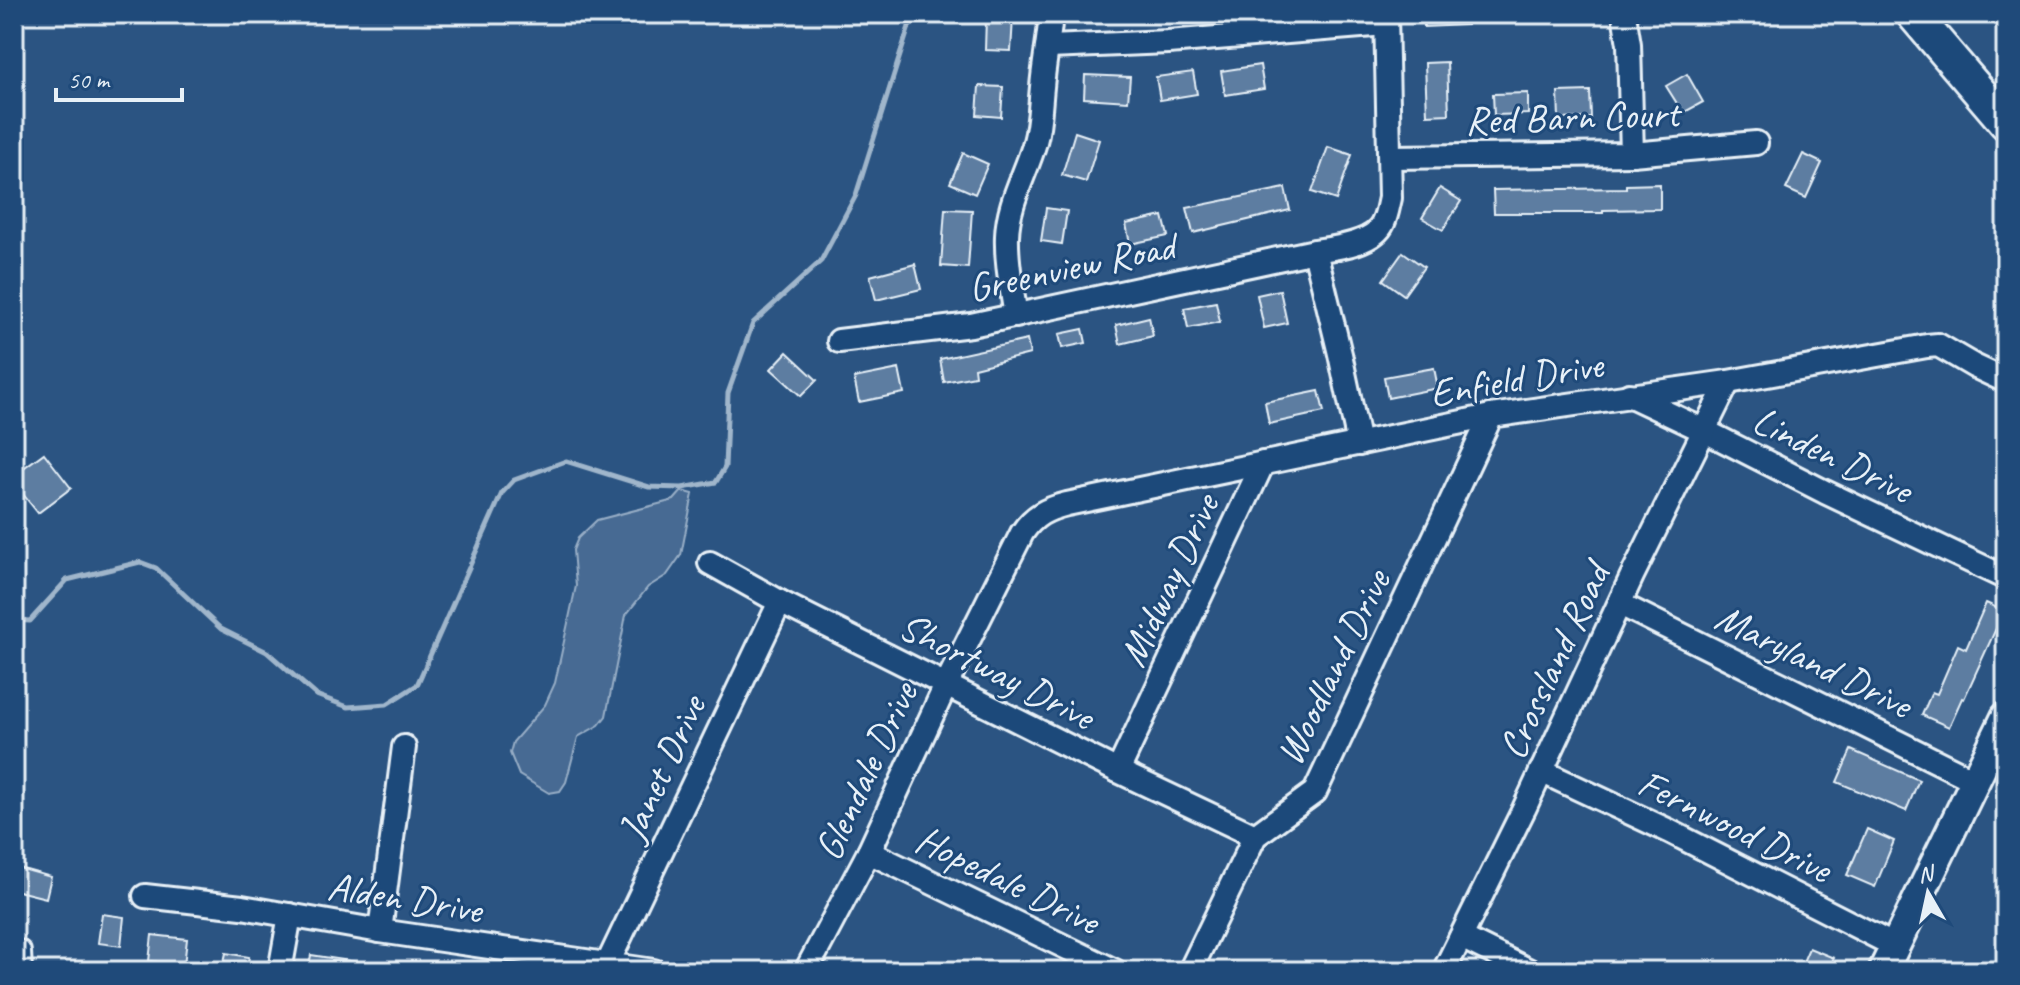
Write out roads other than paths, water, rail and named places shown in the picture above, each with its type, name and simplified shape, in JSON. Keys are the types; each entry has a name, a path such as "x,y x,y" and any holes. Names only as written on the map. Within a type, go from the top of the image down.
{"highway":[{"path":"1913,14 2006,123"}],"main road":[{"path":"1889,959 2006,717"}],"street":[{"path":"1016,316 1007,260 1007,235 1014,196 1035,143 1041,114 1051,14"},
{"path":"1624,14 1629,44 1632,154"},
{"path":"1049,47 1168,42 1386,19"},
{"name":"Greenview Road","path":"839,341 971,325 1359,242 1383,225 1390,198 1386,19"},
{"name":"Red Barn Court","path":"1390,157 1632,154 1756,143"},
{"path":"1315,251 1359,444"},
{"name":"Enfield Drive","path":"1034,518 1059,506 1491,416 1728,382 1938,345 2006,381"},
{"name":"Crossland Road","path":"1444,971 1728,382"},
{"name":"Linden Drive","path":"1629,395 2006,578"},
{"name":"Woodland Drive","path":"1190,971 1255,836 1315,792 1491,416"},
{"name":"Midway Drive","path":"1118,771 1263,463"},
{"name":"Glendale Drive","path":"806,971 869,852 946,685 1022,533 1034,518"},
{"name":"Shortway Drive","path":"710,563 780,602 1255,836"},
{"name":"Janet Drive","path":"607,965 780,602"},
{"name":"Maryland Drive","path":"1620,604 1976,781"},
{"path":"380,931 404,747"},
{"name":"Fernwood Drive","path":"1541,771 1669,831 1889,959"},
{"name":"Hopedale Drive","path":"869,852 1115,971"},
{"name":"Alden Drive","path":"145,896 242,907 380,931 654,971"},
{"path":"280,971 290,915"},
{"path":"1461,937 1530,971"}],"waterway":[{"path":"14,620 30,621 67,580 140,562 156,568 221,629 267,652 316,695 348,707 387,704 417,685 502,493 514,480 566,461 649,487 682,488 716,482 725,467 728,393 753,323 821,261 856,195 913,14"}]}
